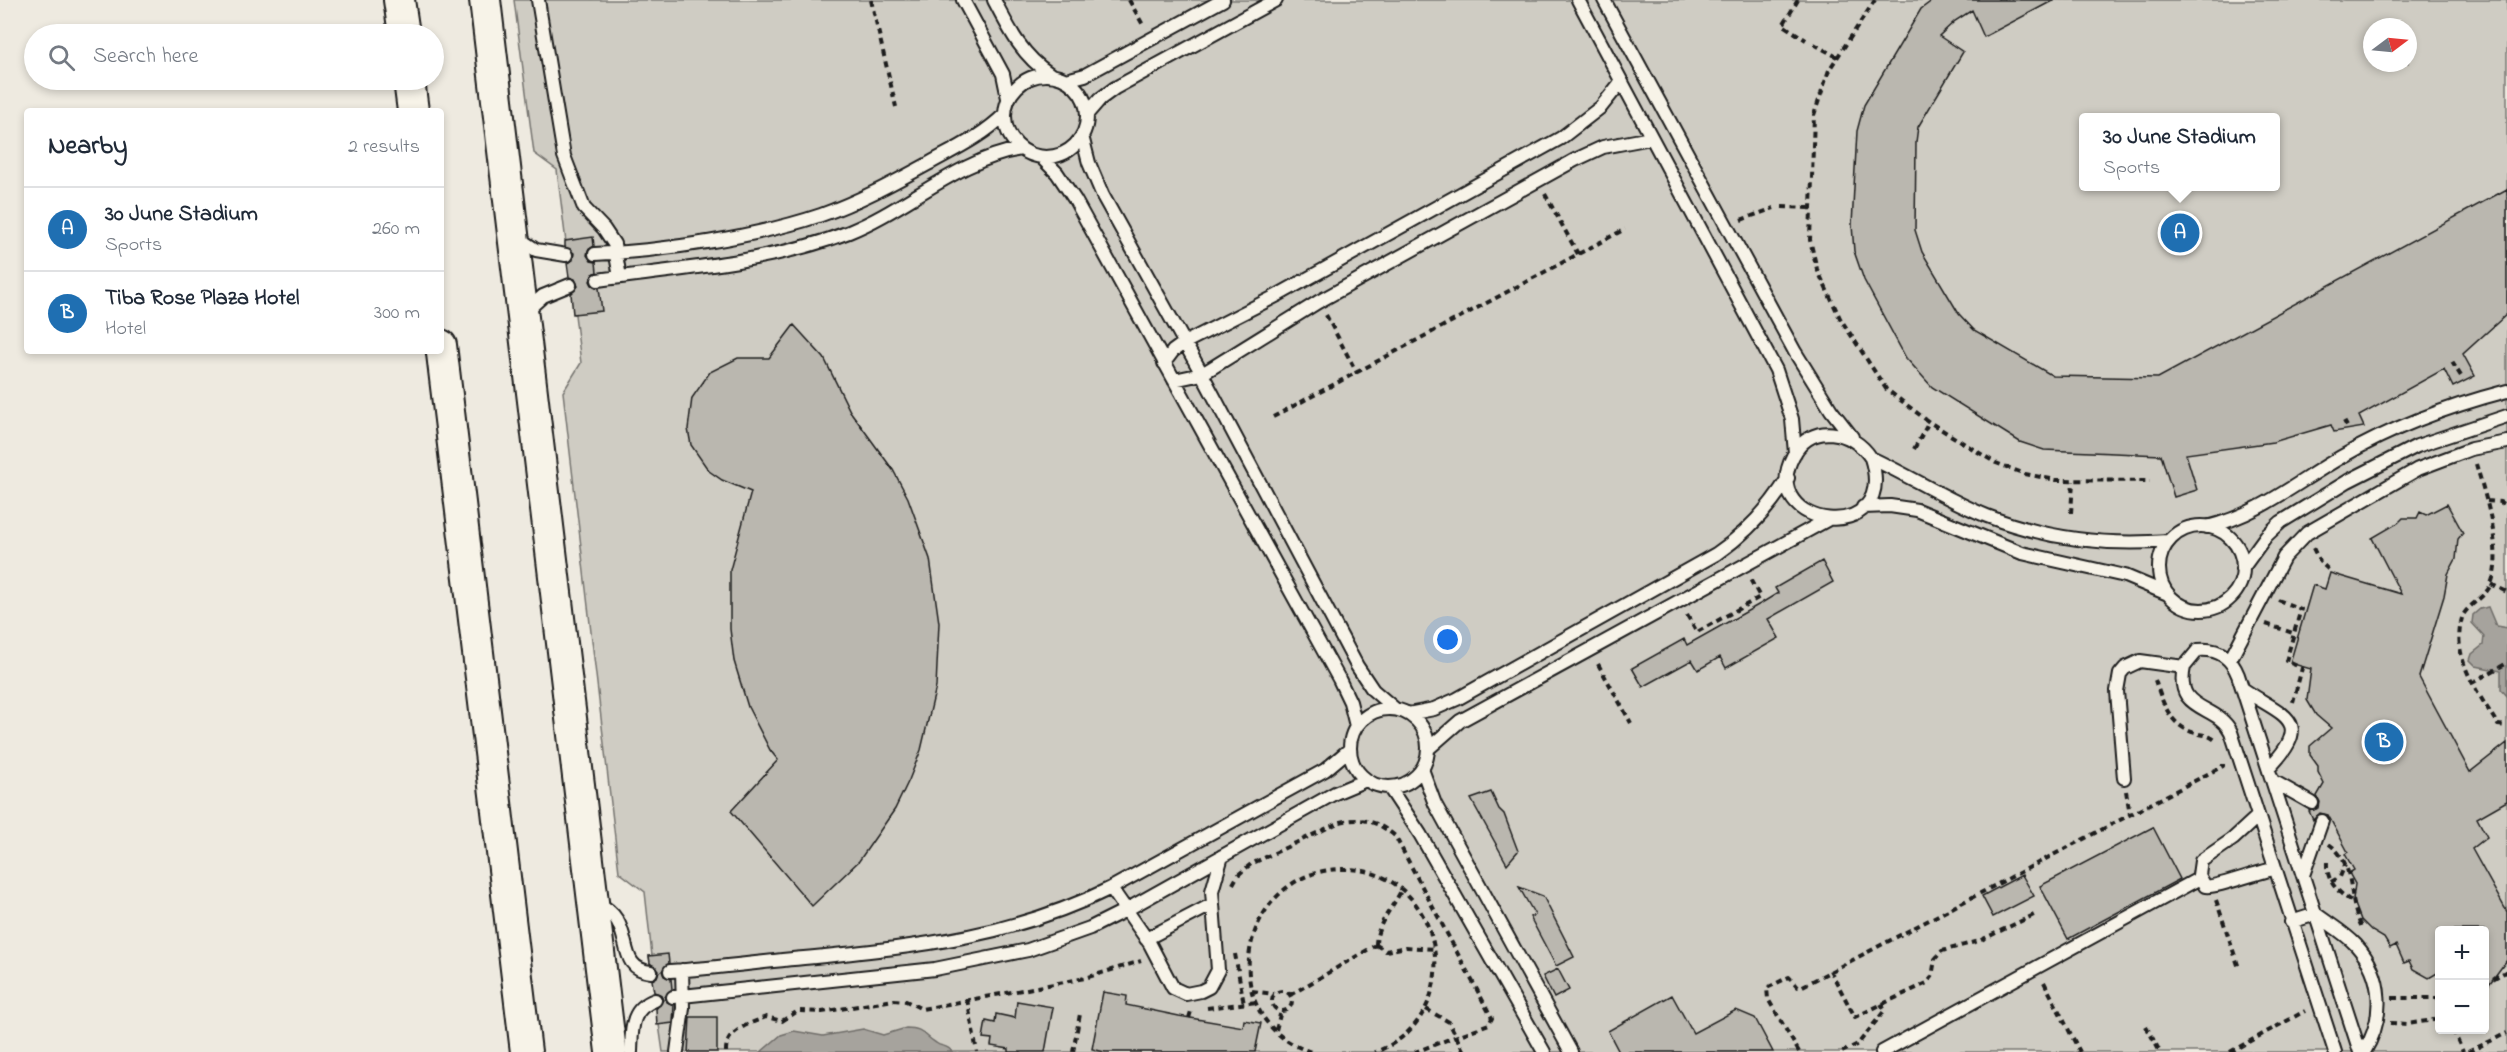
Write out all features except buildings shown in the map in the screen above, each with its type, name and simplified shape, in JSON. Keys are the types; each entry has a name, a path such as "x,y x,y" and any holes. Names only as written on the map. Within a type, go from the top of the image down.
{"street":[{"path":"399,0 403,24"},
{"path":"484,0 611,1052"},
{"path":"410,90 413,108"},
{"path":"442,354 526,1052"}],"lane":[{"path":"538,0 564,156 578,198 610,236 616,253 620,277"},
{"path":"963,0 1003,74 1008,98 1005,114 1012,140 1022,149 1041,157 1057,173 1075,200 1339,679 1350,702 1356,726 1350,749 1352,761 1366,780 1389,787 1408,783 1422,769 1428,749 1423,729 1408,714 1395,710 1378,710 1356,726"},
{"path":"994,0 1021,49 1039,67 1066,80 1077,89 1084,100 1087,114 1082,136 1089,163 1103,196 1202,374 1365,679 1395,710"},
{"path":"1066,80 1085,75 1223,0"},
{"path":"1087,114 1100,99 1115,88 1276,0"},
{"path":"1408,714 1457,699 1716,554 1750,528 1777,496 1788,478 1795,453 1792,419 1776,370 1578,0"},
{"path":"1604,0 1805,370 1831,410 1853,438"},
{"path":"1008,98 1015,88 1026,80 1038,75 1052,75"},
{"path":"1164,363 1184,343 1278,295 1561,138 1601,107 1621,82"},
{"path":"595,254 616,253 772,228 822,214 889,185 966,143 987,130 1005,114"},
{"path":"1041,157 1064,153 1082,136"},
{"path":"1174,380 1202,374 1318,302 1538,180 1603,147 1651,138"},
{"path":"598,280 759,256 846,233 880,218 985,159 1022,149"},
{"path":"512,232 536,250 566,255"},
{"path":"523,315 543,296 570,285"},
{"path":"2206,527 2258,509 2338,458 2387,433 2444,409 2507,391"},
{"path":"1863,507 1890,506 1917,510 2022,553 2125,576 2168,594 2189,609 2214,608 2234,593 2242,569 2266,536 2281,522 2348,480 2417,447 2507,416"},
{"path":"1428,749 1460,721 1827,520 1853,515 1871,496 1875,484 1875,470 1864,446 1853,438 1841,433 1827,433 1803,443 1795,453"},
{"path":"2230,660 2290,549 2307,533 2408,475 2471,449 2507,442"},
{"path":"1871,458 1985,515 2016,526 2106,542 2137,544 2168,541"},
{"path":"1788,478 1791,493 1799,506 1812,516 1827,520"},
{"path":"2168,594 2159,573 2162,551 2168,541 2179,532 2192,527 2218,530 2232,541 2241,557 2242,569"},
{"path":"2335,1052 2231,732 2223,720 2198,708 2188,698 2183,684 2184,668 2192,654 2199,650 2215,651 2230,660 2243,689 2362,1052"},
{"path":"2124,778 2117,691 2120,674 2125,668 2140,662 2184,668"},
{"path":"2243,689 2276,707 2288,718 2291,727 2289,743 2271,775"},
{"path":"677,1052 676,970 959,940 1050,915 1111,888 1325,770 1350,749"},
{"path":"1422,769 1435,804 1571,1052"},
{"path":"2271,775 2313,803"},
{"path":"678,996 964,964 1056,941 1126,910 1335,793 1366,780"},
{"path":"1389,787 1420,834 1544,1052"},
{"path":"2258,816 2233,839 2204,858 2198,870 2200,878 2205,886 2211,887 2244,875 2274,869"},
{"path":"2303,875 2323,840 2322,821"},
{"path":"1111,888 1156,955 1173,988 1186,994 1209,987 1215,979 1219,958 1213,881 1222,856"},
{"path":"1882,1052 2200,878"},
{"path":"594,902 612,910 618,917 630,961 639,969 651,972"},
{"path":"1146,939 1213,904"},
{"path":"2292,922 2316,914"},
{"path":"2316,914 2358,947 2372,972 2380,998 2378,1021 2362,1052"},
{"path":"631,1052 632,1029 636,1013 641,1007 654,1000"}],"path":[{"path":"871,0 896,107"},
{"path":"1129,0 1151,39"},
{"path":"1798,0 1783,26 1806,40"},
{"path":"1875,0 1829,70 1814,115 1810,208 1813,255 1823,284 1840,318 1886,389 1929,423 2010,469 2040,478 2073,481 2150,481"},
{"path":"1814,44 1838,57"},
{"path":"1538,180 1578,254"},
{"path":"1782,207 1810,208"},
{"path":"1726,226 1774,208"},
{"path":"1273,417 1625,229"},
{"path":"1318,302 1357,373"},
{"path":"2452,362 2461,376"},
{"path":"2344,421 2348,428"},
{"path":"1914,449 1929,423"},
{"path":"2471,449 2487,501 2493,544 2491,584 2486,592 2467,609 2461,621 2462,657 2472,683 2498,725 2507,726"},
{"path":"2071,513 2073,481"},
{"path":"2487,501 2500,502 2507,506"},
{"path":"2307,533 2320,562 2331,572"},
{"path":"1680,601 1697,632 1760,597 1743,565"},
{"path":"2491,584 2507,592"},
{"path":"2264,594 2301,609 2286,661 2302,668 2288,718"},
{"path":"2251,619 2293,633"},
{"path":"1590,650 1631,723"},
{"path":"2472,683 2507,663"},
{"path":"1798,1052 1768,999 1767,988 1789,977 1798,987 1801,987 2223,766"},
{"path":"1230,891 1238,875 1251,864 1340,822 1355,819 1370,820 1383,826 1399,842 1492,1015 1489,1024 1414,1052"},
{"path":"2323,840 2340,854 2345,864 2352,884 2355,915"},
{"path":"2323,840 2326,866 2331,882 2341,895 2353,902"},
{"path":"2331,882 2340,877 2345,864"},
{"path":"1308,1051 1276,1030 1256,1002 1252,991 1248,955 1257,920 1280,894 1310,876 1346,869 1379,877 1402,890 1424,917 1435,949 1436,982 1425,1010 1406,1033 1375,1052"},
{"path":"2211,887 2239,968"},
{"path":"1376,945 1378,929 1390,913 1402,890"},
{"path":"1830,970 1855,1017 1930,981 1935,959 1942,951 1979,941 2036,914"},
{"path":"1376,945 1386,951 1411,947 1435,949"},
{"path":"1290,995 1376,945"},
{"path":"1234,949 1244,1004"},
{"path":"726,1052 728,1039 732,1033 769,1016 782,1022 798,1011 822,1012 894,1000 906,1001 922,1009 1085,978 1126,967 1156,955"},
{"path":"2036,968 2080,1052"},
{"path":"2489,981 2507,971"},
{"path":"1252,991 1274,994 1284,991 1290,995"},
{"path":"1274,994 1272,1003 1281,1011"},
{"path":"1276,1030 1281,1011 1291,1006 1290,995"},
{"path":"2380,998 2435,998"},
{"path":"967,999 978,1043 983,1052"},
{"path":"1183,1006 1199,1008 1256,1002"},
{"path":"2230,1052 2319,1003"},
{"path":"1842,1052 1855,1046 1885,1010 1881,1004"},
{"path":"1425,1010 1449,1022 1464,1052"},
{"path":"1073,1052 1080,1014"},
{"path":"2378,1021 2407,1024 2435,1020"},
{"path":"2146,1026 2160,1052"},
{"path":"2468,1052 2507,1033"},
{"path":"2455,1034 2463,1052"},
{"path":"977,1052 978,1043"},
{"path":"1855,1046 1859,1052"}],"shaded area":[{"path":"514,0 2507,0 2507,1052 663,1052 649,956 652,956 645,892 619,872 563,392 581,363 557,170 534,153"},
{"path":"2488,607 2496,626 2507,628 2507,696 2501,689 2501,671 2476,666 2470,660 2472,654 2483,645 2484,636 2472,623 2473,615 2480,609"},
{"path":"906,1028 920,1031 952,1052 761,1052 781,1035 794,1031 823,1036 863,1029 883,1035"}],"place":[{"name":"30 June Stadium","path":"2180,233"},
{"name":"Tiba Rose Plaza Hotel","path":"2384,742"}]}
